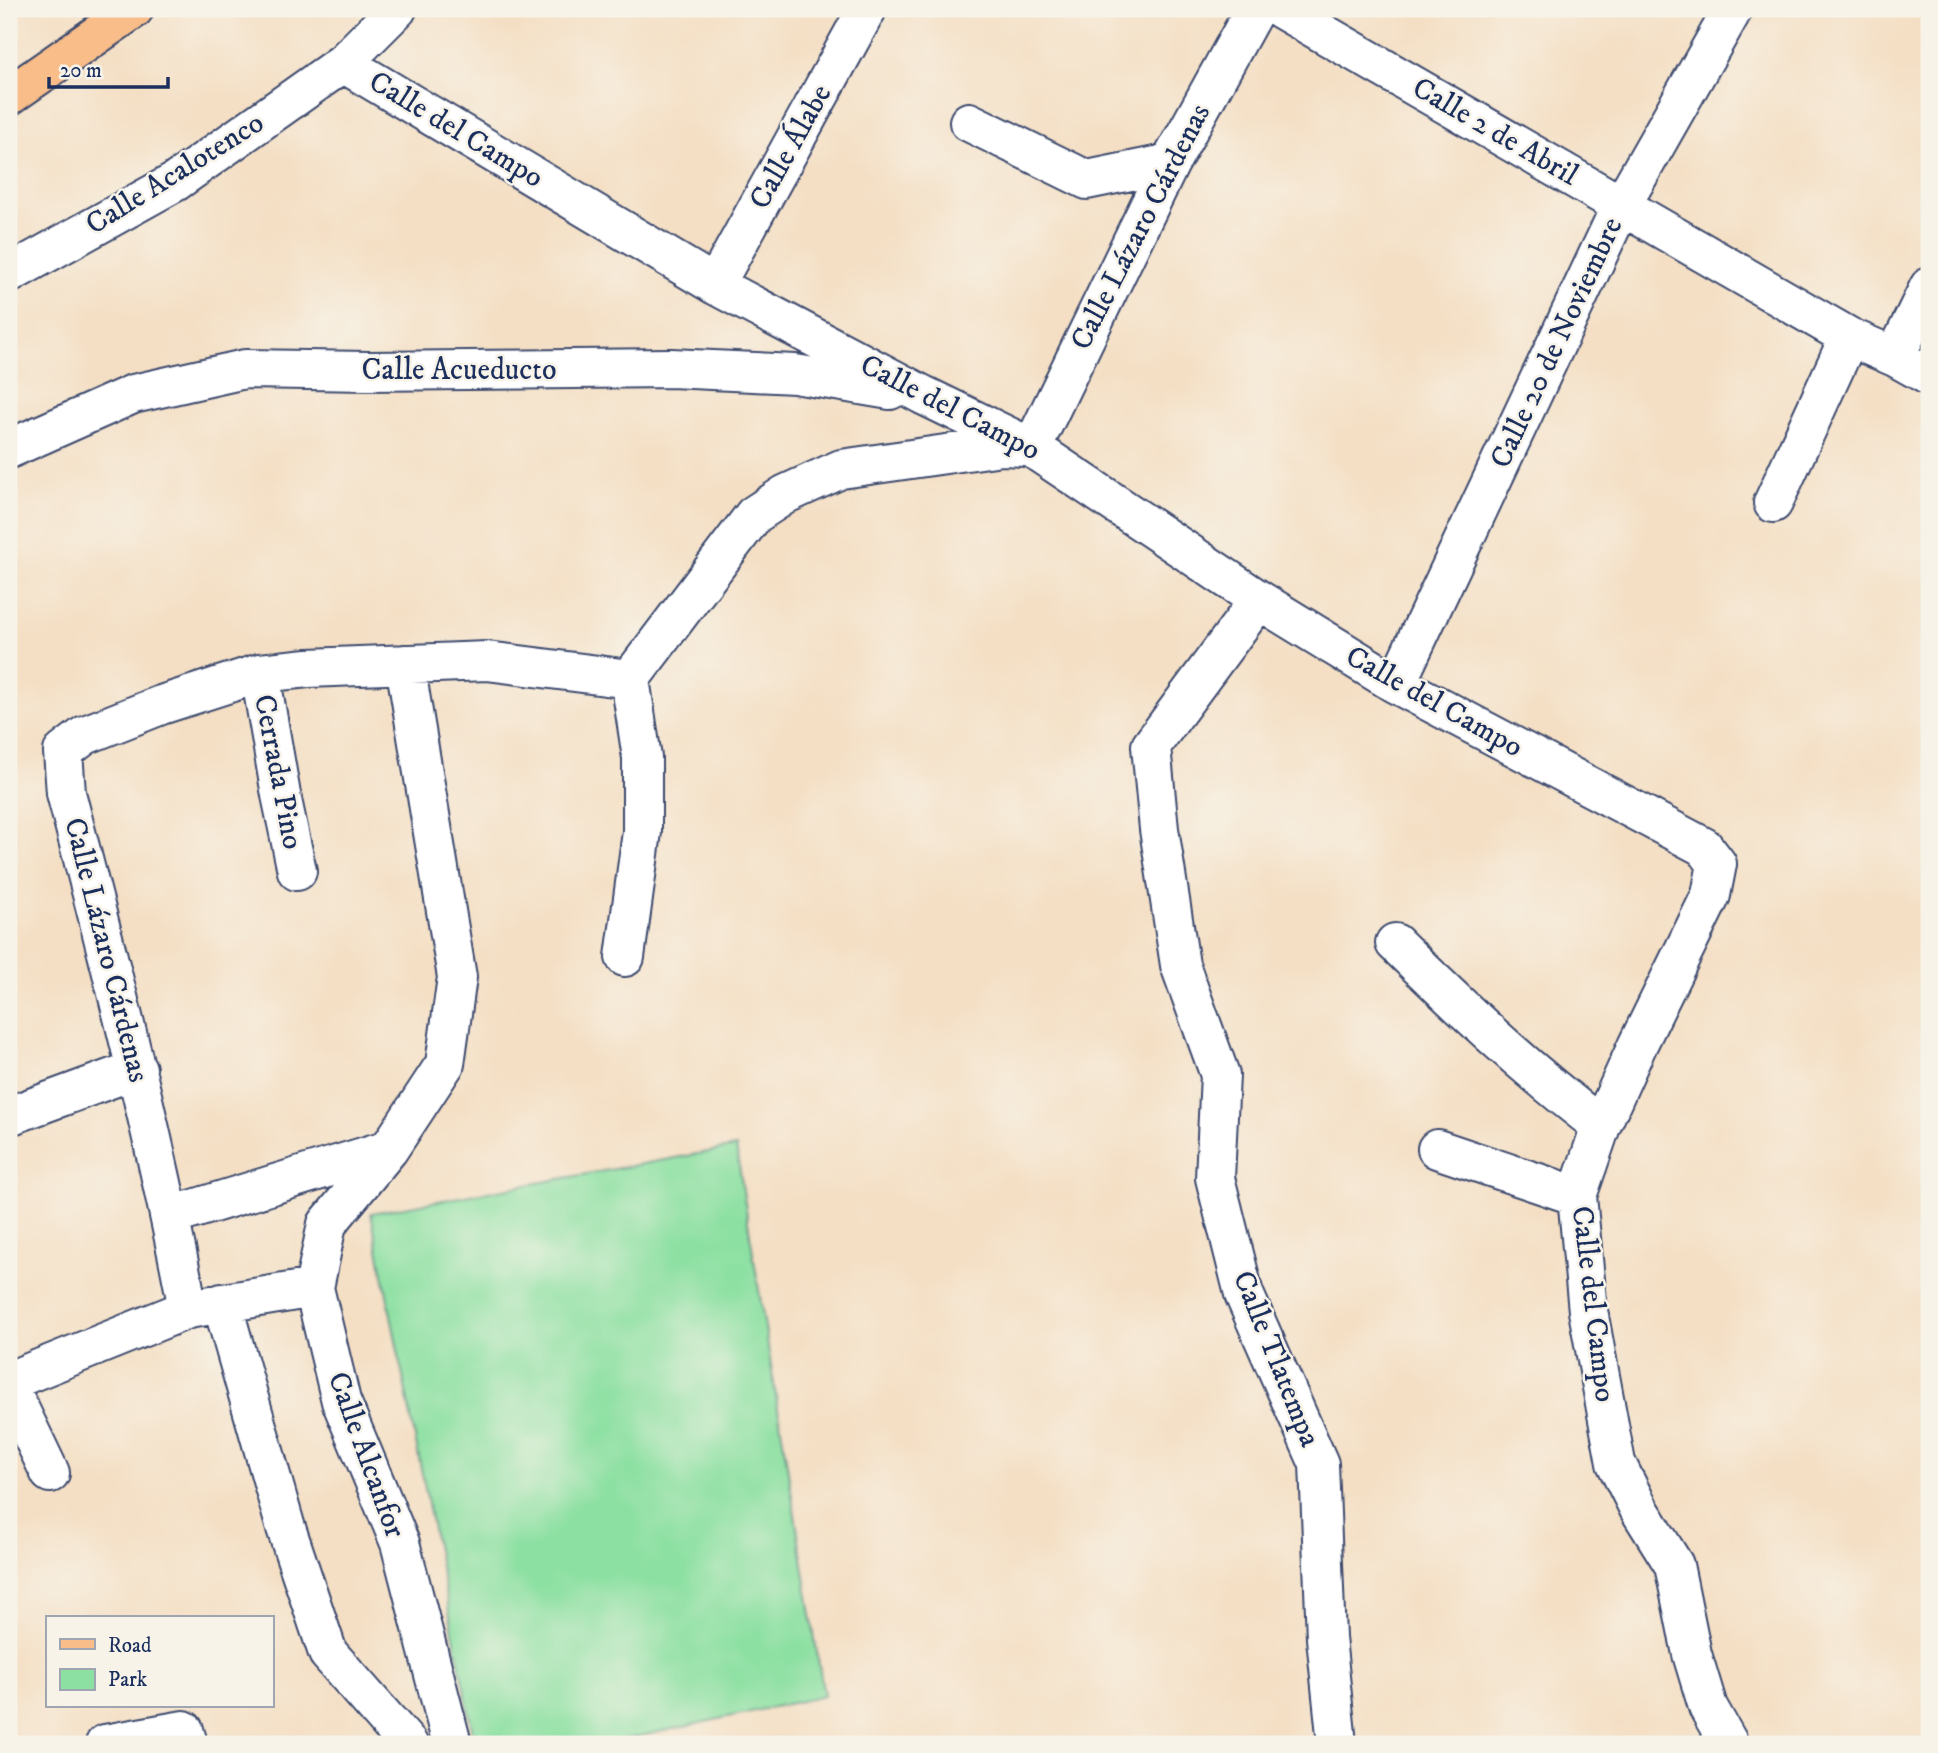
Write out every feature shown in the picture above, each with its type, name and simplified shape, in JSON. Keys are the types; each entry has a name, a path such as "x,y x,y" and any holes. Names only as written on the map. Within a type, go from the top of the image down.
{"main road":[{"path":"9,96 134,9"}],"street":[{"name":"Calle Acalotenco","path":"9,274 175,182 343,63 397,9"},
{"name":"Calle Álabe","path":"715,285 867,9"},
{"name":"Calle Lázaro Cárdenas","path":"1032,448 1170,163 1255,9"},
{"name":"Calle 2 de Abril","path":"1281,9 1849,337 1895,357 1929,376"},
{"name":"Calle 20 de Noviembre","path":"1396,684 1621,206 1732,9"},
{"name":"Calle del Campo","path":"343,63 715,285 923,395 1032,448 1259,600 1396,684 1704,847 1717,864 1711,895 1601,1126 1577,1196 1588,1311 1616,1463 1639,1509 1674,1565 1692,1654 1707,1707 1729,1744"},
{"path":"969,122 1087,180 1170,163"},
{"path":"1895,357 1929,287"},
{"path":"1773,503 1849,337"},
{"name":"Calle Acueducto","path":"9,449 133,394 245,369 382,371 671,368 794,374 923,395"},
{"path":"625,957 642,832 642,758 630,679 754,515 786,494 841,469 1002,446 1032,448"},
{"name":"Calle Tlatempa","path":"1259,600 1151,746 1159,829 1180,965 1220,1075 1215,1178 1244,1294 1319,1464 1326,1638 1337,1744"},
{"name":"Calle Lázaro Cárdenas","path":"408,1744 328,1653 285,1525 171,1216 137,1069 66,793 63,752 85,735 160,705 260,673 308,668 487,661 630,679"},
{"path":"9,1381 205,1306 314,1288 327,1224 389,1149 445,1064 457,978 405,664"},
{"name":"Cerrada Pino","path":"260,673 297,871"},
{"path":"1395,943 1478,1025 1556,1092 1601,1126"},
{"path":"9,1116 137,1069"},
{"path":"171,1216 389,1149"},
{"path":"1437,1149 1577,1196"},
{"name":"Calle Alcanfor","path":"314,1288 341,1401 400,1544 452,1744"},
{"path":"9,1387 50,1473"},
{"path":"105,1744 184,1730 188,1744"}],"green space":[{"path":"736,1147 824,1696 604,1744 475,1744 371,1213"}]}
